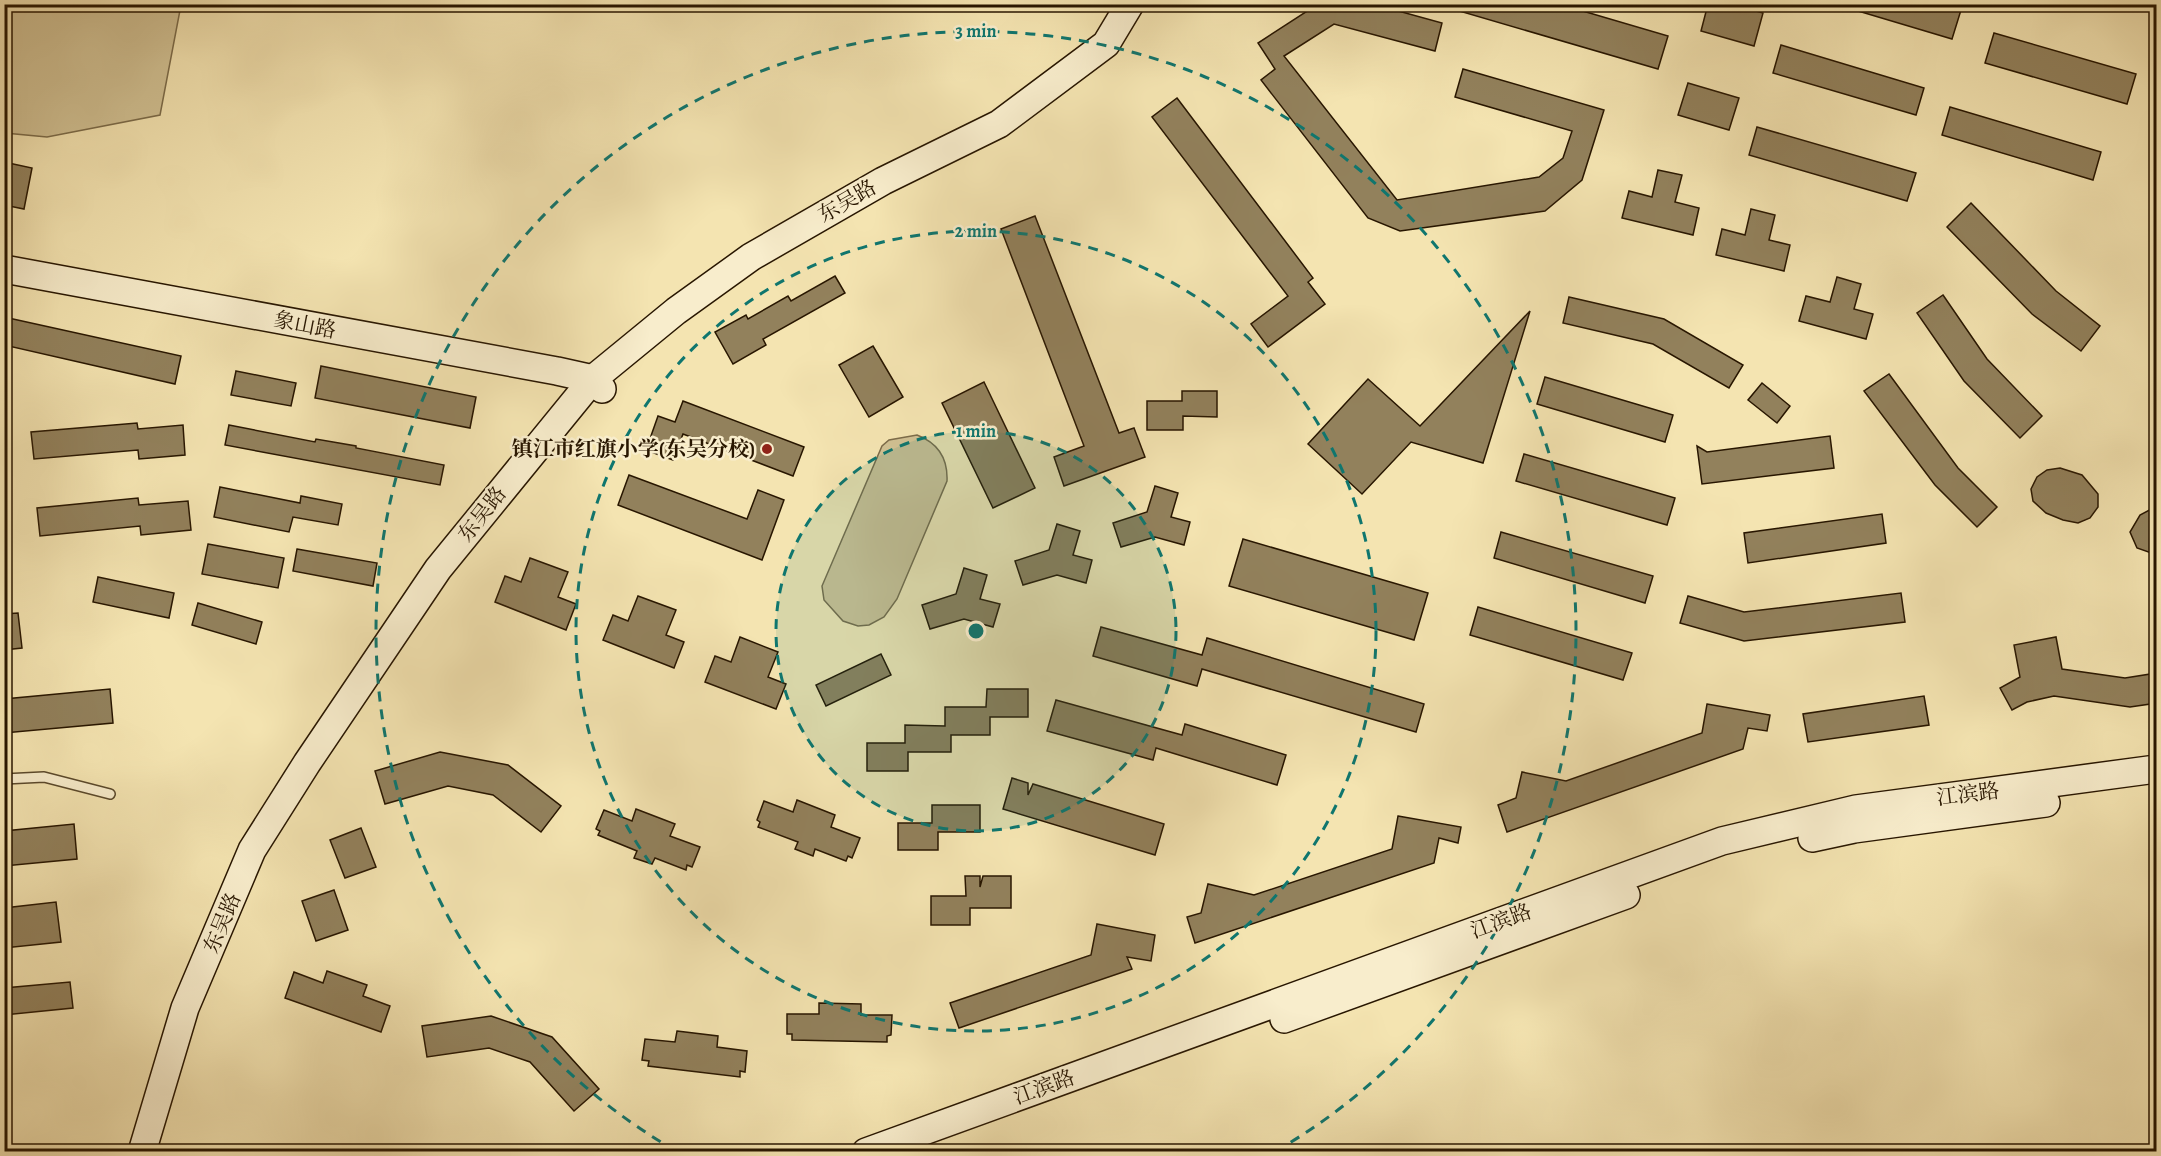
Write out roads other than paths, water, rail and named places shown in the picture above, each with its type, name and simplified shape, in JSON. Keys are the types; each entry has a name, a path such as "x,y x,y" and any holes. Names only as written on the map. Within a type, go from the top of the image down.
{"main road":[{"name":"东吴路","path":"142,1152 185,1008 252,850 307,763 438,569 597,384 676,311 751,257 883,181 999,124 1106,44 1130,4"},
{"name":"东吴路","path":"161,1152 201,1017 263,858 449,577 597,384 758,268 889,193 1007,136 1116,53 1146,4"},
{"name":"象山路","path":"4,269 597,384"},
{"name":"江滨路","path":"866,1152 1722,841 1856,809 2157,769"},
{"name":"江滨路","path":"916,1152 1732,856 1854,829 2157,788"}],"lane":[{"path":"4,779 44,777 110,794"}],"place":[{"name":"镇江市红旗小学(东吴分校)","path":"767,449"}]}
